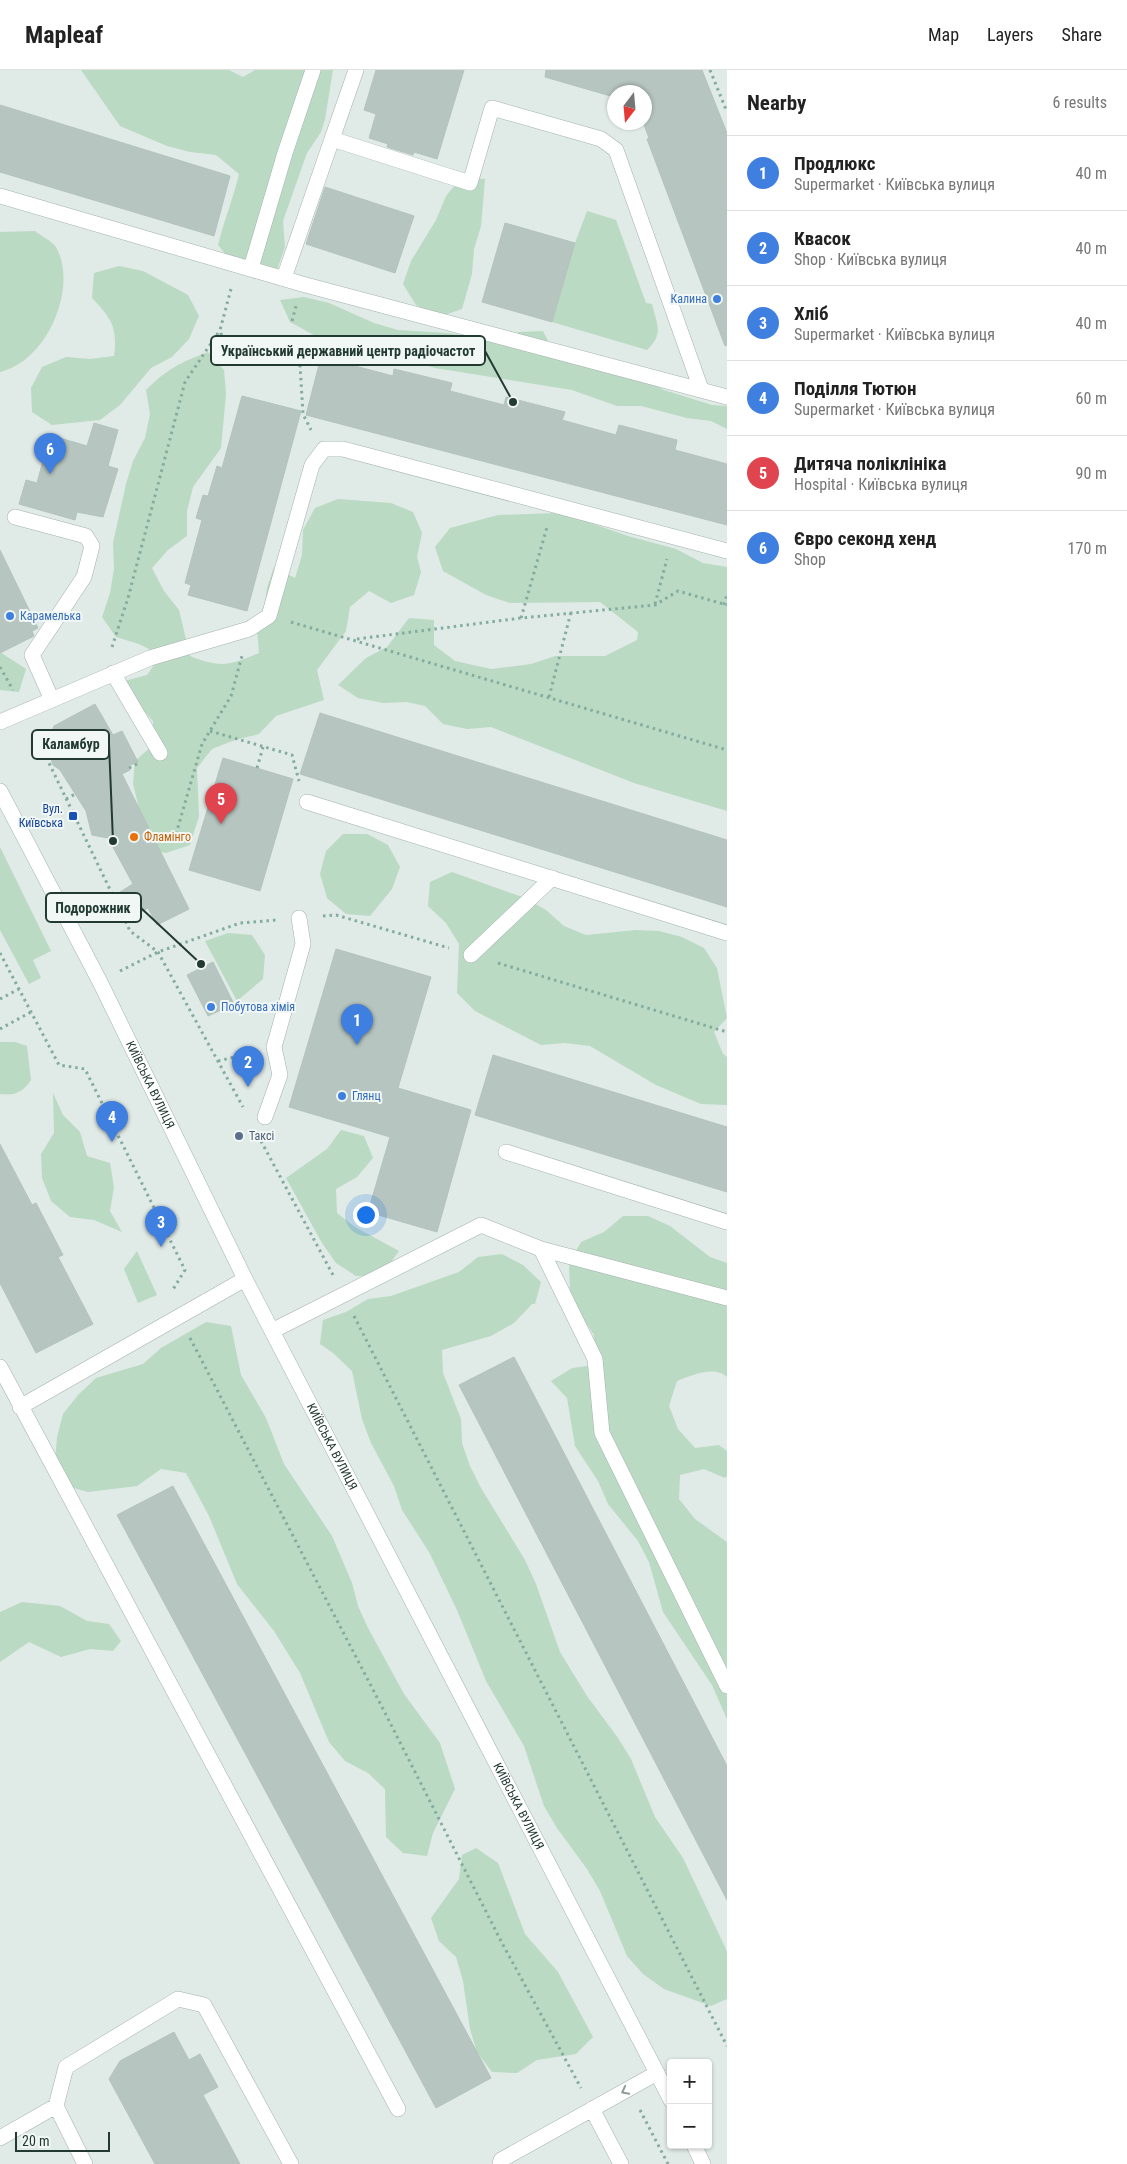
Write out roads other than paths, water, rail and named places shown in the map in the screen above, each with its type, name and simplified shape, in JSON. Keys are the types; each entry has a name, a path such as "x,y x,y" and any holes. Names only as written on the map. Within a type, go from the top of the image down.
{"main road":[{"path":"251,268 285,153 313,70"},
{"path":"284,278 356,70"},
{"path":"332,138 470,183 492,108 601,139 616,150 701,389"},
{"path":"0,196 284,278 727,397"},
{"path":"0,722 150,658 249,629 269,616 312,465 324,449 343,449 727,551"},
{"path":"15,517 86,536 92,546 84,577 32,656 52,700"},
{"path":"108,676 160,753"},
{"name":"КИЇВСЬКА ВУЛИЦЯ","path":"0,791 100,982 245,1279 667,2092"},
{"path":"307,802 727,933"},
{"path":"471,955 552,878"},
{"path":"265,1117 280,1075 274,1047 303,944 299,918"},
{"path":"506,1152 727,1222"},
{"path":"272,1331 481,1225 541,1248 727,1298"},
{"path":"541,1248 595,1359 602,1433 727,1686"},
{"path":"20,1408 245,1279"},
{"path":"0,1367 20,1408 398,2110"},
{"path":"86,2164 56,2106 66,2067 178,1999 204,2005 291,2164"},
{"path":"500,2164 501,2160 657,2073"},
{"path":"0,2138 56,2106"},
{"path":"592,2109 620,2164"},
{"path":"696,2149 703,2164"}],"place":[{"name":"Калина","path":"717,299"},
{"name":"Український державний центр радіочастот","path":"513,402"},
{"name":"Євро секонд хенд","path":"50,474"},
{"name":"Карамелька","path":"10,616"},
{"name":"Вул. Київська","path":"73,816"},
{"name":"Дитяча поліклініка","path":"221,824"},
{"name":"Фламінго","path":"134,837"},
{"name":"Каламбур","path":"113,841"},
{"name":"Подорожник","path":"201,964"},
{"name":"Побутова хімія","path":"211,1007"},
{"name":"Продлюкс","path":"357,1045"},
{"name":"Квасок","path":"248,1087"},
{"name":"Глянц","path":"342,1096"},
{"name":"Таксі","path":"239,1136"},
{"name":"Поділля Тютюн","path":"112,1142"},
{"name":"Хліб","path":"161,1247"}]}
